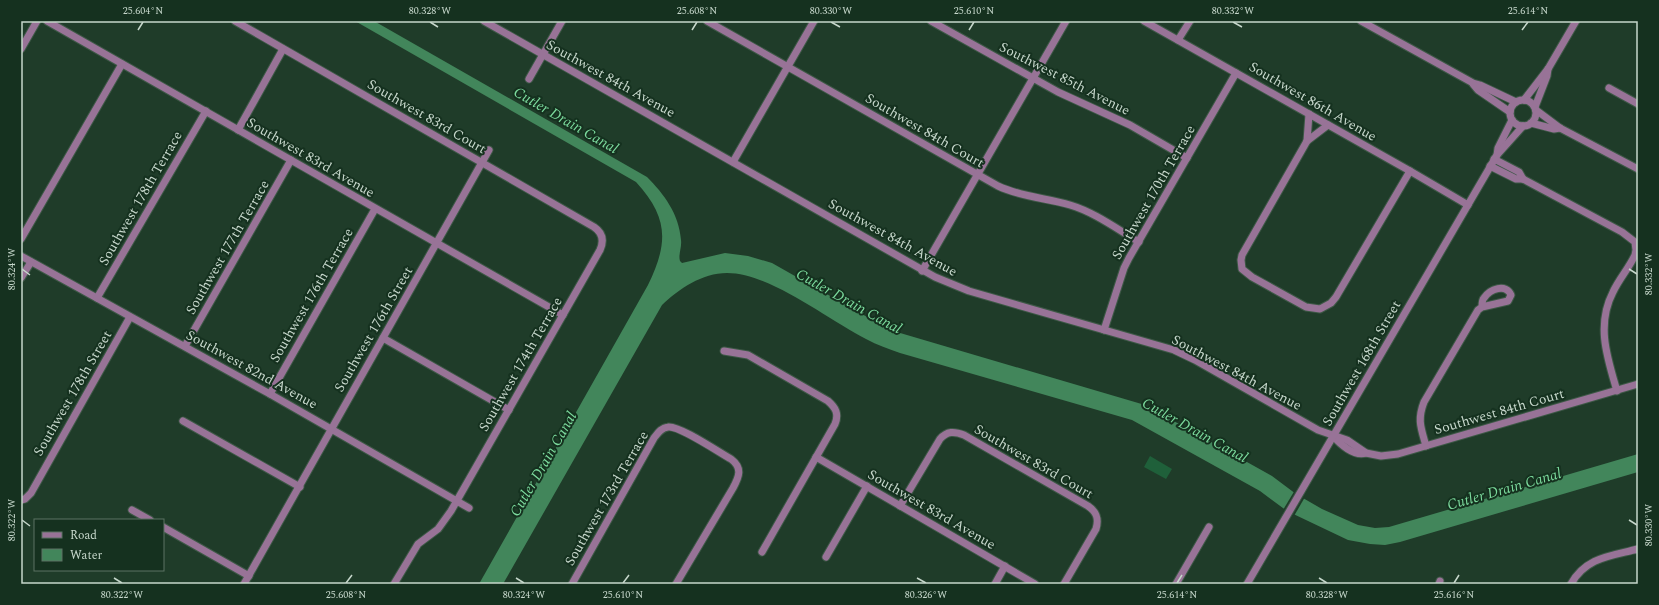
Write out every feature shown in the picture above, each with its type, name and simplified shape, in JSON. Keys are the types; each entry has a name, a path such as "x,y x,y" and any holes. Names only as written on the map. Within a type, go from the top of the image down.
{"street":[{"path":"21,49 37,21"},
{"name":"Southwest 83rd Avenue","path":"47,21 563,315"},
{"name":"Southwest 83rd Court","path":"235,21 594,227 600,232 602,238"},
{"name":"Southwest 84th Avenue","path":"484,21 922,271 969,291 1153,343 1183,354 1318,430 1333,435"},
{"path":"529,79 562,21"},
{"name":"Southwest 84th Court","path":"707,21 1005,190 1062,203 1082,210 1139,242"},
{"path":"733,162 814,21"},
{"name":"Southwest 85th Avenue","path":"931,21 1070,98 1130,125 1187,158"},
{"path":"922,271 1066,21"},
{"name":"Southwest 86th Avenue","path":"1144,21 1468,205"},
{"path":"1178,40 1190,21"},
{"path":"1361,21 1472,83 1480,85 1516,102"},
{"path":"1524,100 1548,69 1576,21"},
{"path":"238,130 284,49"},
{"path":"21,239 122,64"},
{"path":"1531,124 1536,117 1535,108 1547,76 1548,69"},
{"name":"Southwest 170th Terrace","path":"1104,330 1124,268 1236,73"},
{"path":"1472,83 1478,90 1510,112"},
{"path":"1609,88 1638,104"},
{"path":"1560,128 1554,129 1531,124 1518,126 1512,120 1510,112 1513,104 1524,100 1529,101 1535,108 1560,128 1638,169"},
{"name":"Southwest 178th Terrace","path":"97,298 206,111"},
{"path":"1307,141 1309,114"},
{"name":"Southwest 168th Street","path":"1496,157 1498,148 1512,120"},
{"path":"1328,125 1307,141 1242,255 1241,265 1246,273 1306,307 1320,309 1325,307 1336,297 1410,171"},
{"name":"Southwest 168th Street","path":"1248,582 1490,166 1523,126"},
{"name":"Southwest 176th Street","path":"244,584 489,150"},
{"path":"1496,157 1519,172 1523,179"},
{"name":"Southwest 177th Terrace","path":"185,346 291,160"},
{"path":"1490,166 1516,179 1523,179 1622,232 1634,242 1636,250 1635,255 1612,293 1604,318 1604,343 1617,391"},
{"name":"Southwest 176th Terrace","path":"270,394 375,209"},
{"name":"Southwest 174th Terrace","path":"394,584 414,548 442,524 457,501 600,250 602,238"},
{"name":"Southwest 82nd Avenue","path":"21,256 185,346 469,508"},
{"path":"21,278 31,262"},
{"path":"1426,446 1420,424 1421,410 1429,392 1463,334 1482,307"},
{"name":"Southwest 178th Street","path":"22,500 31,493 130,317"},
{"path":"383,338 509,410"},
{"path":"724,351 748,355 828,401 836,411 837,415 835,424 762,552"},
{"name":"Southwest 84th Court","path":"1333,435 1347,440 1366,453 1389,456 1638,384"},
{"path":"183,421 300,487"},
{"name":"Southwest 173rd Terrace","path":"572,584 654,438 661,430 671,427 687,434 731,459 737,465 739,471 737,481 676,584"},
{"name":"Southwest 83rd Court","path":"900,506 937,443 943,436 950,432 964,435 1088,506 1095,512 1098,520 1093,535 1064,584"},
{"name":"Southwest 83rd Avenue","path":"816,457 1035,584"},
{"path":"826,557 867,486"},
{"path":"132,510 148,519"},
{"path":"1176,584 1209,527"},
{"path":"164,528 249,576"},
{"path":"1571,584 1584,567 1593,562 1638,548"},
{"path":"995,584 1006,566"},
{"path":"1248,582 1256,584"}],"shaded area":[{"path":"1150,456 1172,469 1166,479 1144,467"}],"water":[{"path":"355,21 374,21 647,177 665,198 674,213 680,231 680,261 682,263 725,253 748,256 772,263 890,330 1145,405 1272,476 1296,494 1322,509 1358,525 1375,528 1389,527 1638,454 1638,472 1400,542 1385,545 1348,540 1287,511 1260,491 1132,420 900,353 866,339 798,298 761,280 744,275 727,273 700,279 683,288 662,305 503,584 479,584 648,285 655,270 659,256 662,243 662,230 654,207 647,195 636,182"}],"pier":[{"path":"1295,490 1305,497 1294,516 1283,510"}],"water label":[{"name":"Cutler Drain Canal","path":"566,120"},
{"name":"Cutler Drain Canal","path":"849,301"},
{"name":"Cutler Drain Canal","path":"1195,430"},
{"name":"Cutler Drain Canal","path":"543,464"},
{"name":"Cutler Drain Canal","path":"1504,489"}]}
